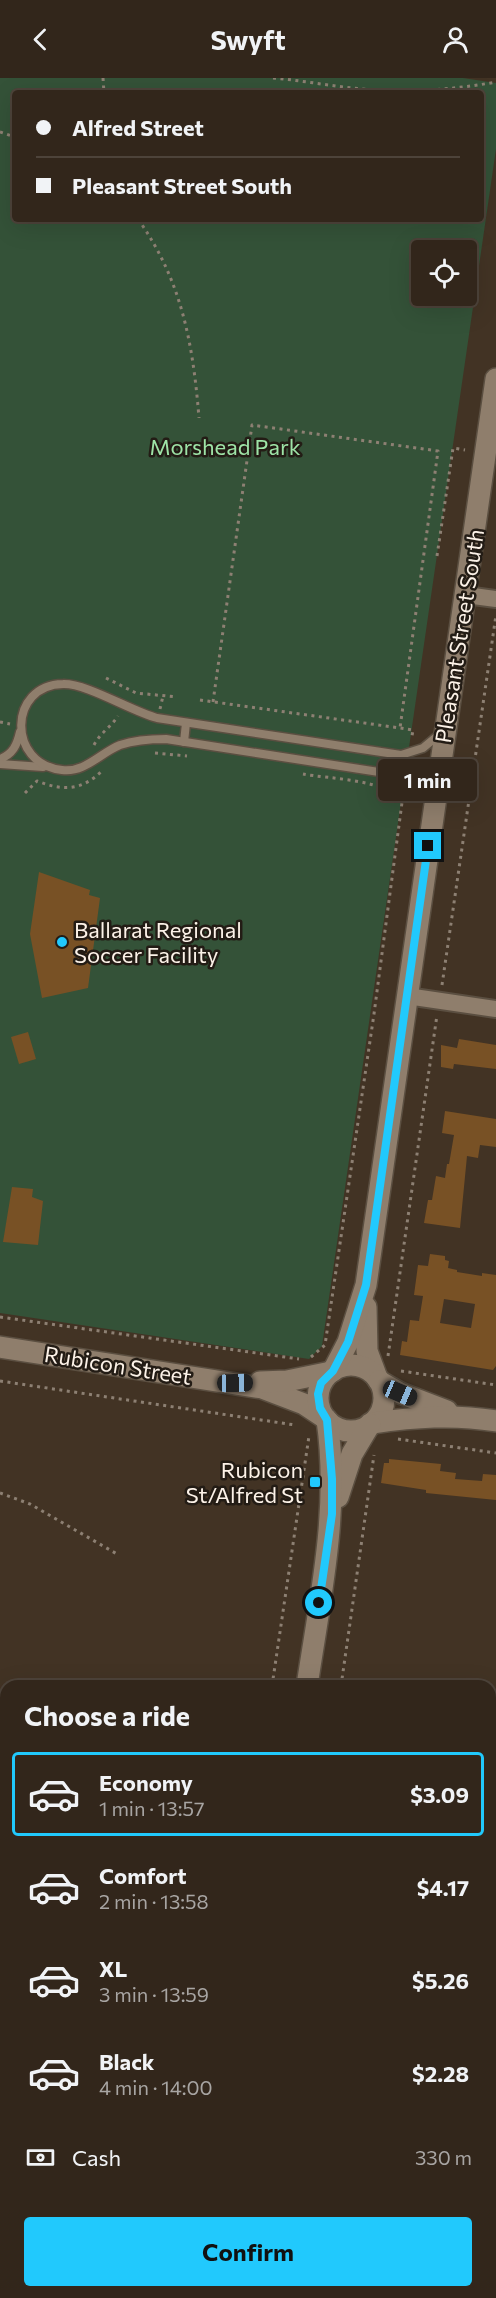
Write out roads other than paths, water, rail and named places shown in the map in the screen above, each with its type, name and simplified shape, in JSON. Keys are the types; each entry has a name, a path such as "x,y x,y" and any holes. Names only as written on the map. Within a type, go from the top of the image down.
{"street":[{"name":"Pleasant Street South","path":"378,1380 367,1351 366,1285 496,379"},
{"path":"466,595 496,599"},
{"path":"407,996 496,1009"},
{"name":"Pleasant Street South","path":"332,1371 348,1342 366,1285"},
{"name":"Rubicon Street","path":"0,1347 235,1383 282,1394 304,1404 320,1422"},
{"path":"308,1680 332,1514 332,1467 320,1422 318,1394 321,1383 332,1371 342,1366 356,1366 366,1369 378,1380 424,1404 463,1416 496,1421"},
{"name":"Rubicon Street","path":"235,1383 287,1381 332,1371"},
{"path":"332,1514 352,1454 383,1403 378,1380"},
{"path":"320,1422 349,1431 371,1423 423,1416 463,1416"}],"lane":[{"path":"0,759 10,754 18,743 23,711 30,699 42,688 52,685 79,686 122,706 158,718 401,755 423,748 444,731"},
{"path":"184,742 186,723"},
{"path":"21,730 31,755 43,765 53,768"},
{"path":"0,764 75,770 90,764 120,745 134,741 166,739 438,781"}],"place":[{"name":"Ballarat Regional Soccer Facility","path":"62,942"},
{"name":"Rubicon St/Alfred St","path":"315,1482"}],"park label":[{"name":"Morshead Park","path":"225,446"}]}
